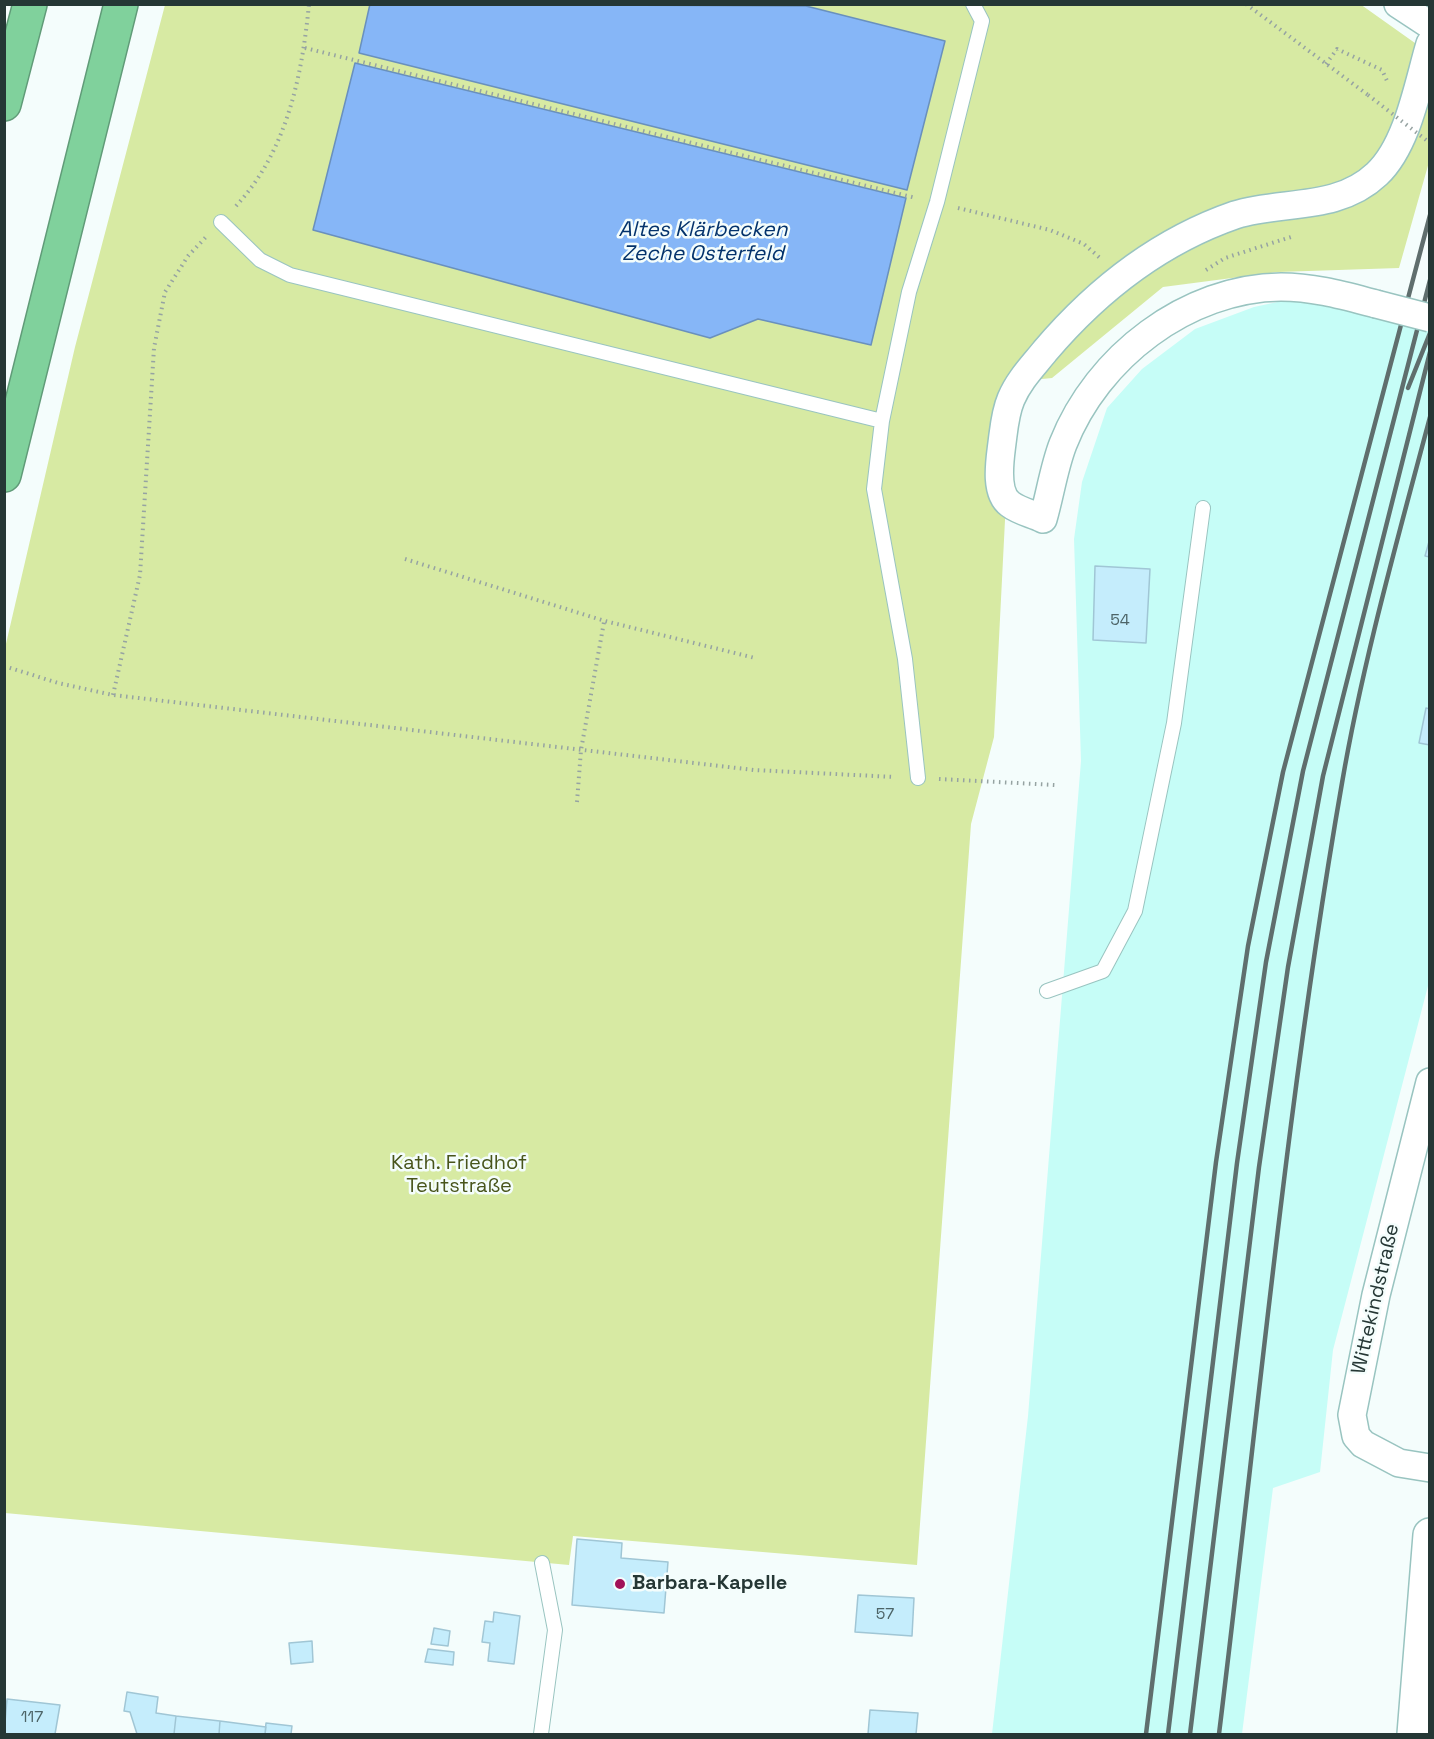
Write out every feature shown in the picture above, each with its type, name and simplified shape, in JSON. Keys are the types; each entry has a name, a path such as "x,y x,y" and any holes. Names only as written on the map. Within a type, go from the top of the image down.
{"highway":[{"path":"4,104 30,4"},
{"path":"4,475 121,4"}],"main road":[{"path":"1414,1734 1430,1535"}],"street":[{"path":"1398,4 1430,25"},
{"path":"1430,44 1398,146 1377,174 1352,190 1313,203 1291,207 1261,208 1234,216 1176,242 1115,282 1068,325 1024,375 1011,399 999,466 1001,485 1009,503 1043,519 1063,444 1089,393 1125,355 1158,327 1205,300 1251,289 1282,287 1319,290 1430,318"},
{"name":"Wittekindstraße","path":"1430,1082 1376,1295 1352,1415 1356,1436 1363,1444 1399,1463 1430,1468"}],"lane":[{"path":"918,778 905,659 874,489 882,421 909,292 937,202 982,21 973,4"},
{"path":"221,222 260,260 290,276 882,421"},
{"path":"1047,991 1103,971 1135,911 1174,723 1203,508"},
{"path":"541,1734 555,1630 542,1563"}],"path":[{"path":"113,695 140,575 154,348 165,292 188,256 246,195 272,153 291,110 305,48 309,4"},
{"path":"1246,4 1430,143"},
{"path":"305,48 911,197"},
{"path":"1326,64 1337,49 1382,70 1393,94 1412,104"},
{"path":"966,210 1050,231 1084,244 1108,266 1115,282"},
{"path":"1202,273 1225,258"},
{"path":"405,559 604,621 755,658"},
{"path":"577,801 581,750 604,621"},
{"path":"4,666 58,683 113,695 754,770 1055,785"}],"shaded area":[{"path":"1310,295 1429,321 1429,982 1333,1350 1320,1472 1273,1488 1242,1734 992,1734 1028,1416 1081,761 1074,539 1082,482 1107,408 1142,369 1195,329 1254,307"}],"green space":[{"name":"Kath. Friedhof Teutstraße","path":"1360,4 1429,53 1429,162 1399,268 1278,272 1163,287 1052,378 1012,382 994,737 971,824 917,1565 573,1536 569,1565 5,1513 5,648 75,347 165,5"}],"water":[{"name":"Altes Klärbecken Zeche Osterfeld","path":"370,4 806,6 945,41 907,190 359,53"},
{"name":"Altes Klärbecken Zeche Osterfeld","path":"355,63 906,198 871,345 758,319 710,338 313,230"}],"building":[{"path":"1430,538 1430,557 1425,556"},
{"path":"1095,566 1150,569 1146,643 1093,640"},
{"path":"1426,708 1430,709 1430,745 1419,743"},
{"name":"Barbara-Kapelle","path":"577,1539 622,1543 621,1558 668,1562 664,1613 572,1605"},
{"path":"858,1595 914,1598 912,1636 855,1632"},
{"path":"494,1612 520,1616 514,1664 488,1661 490,1643 482,1642 485,1621 493,1622"},
{"path":"434,1628 450,1631 448,1646 431,1644"},
{"path":"312,1641 313,1662 291,1664 289,1643"},
{"path":"428,1649 454,1652 453,1665 425,1662"},
{"path":"127,1692 158,1697 156,1713 176,1716 174,1734 137,1734 130,1712 124,1711"},
{"path":"7,1699 60,1705 55,1734 4,1734"},
{"path":"870,1710 918,1713 916,1734 868,1734"},
{"path":"176,1716 220,1721 219,1734 174,1734"},
{"path":"220,1721 266,1727 265,1734 219,1734"},
{"path":"266,1723 292,1726 291,1734 265,1734"}],"railway":[{"path":"1146,1734 1216,1162 1248,946 1283,772 1430,215"},
{"path":"1168,1734 1237,1163 1266,962 1303,771 1430,280"},
{"path":"1408,388 1430,333"},
{"path":"1190,1734 1259,1167 1288,967 1323,776 1430,352"},
{"path":"1219,1734 1274,1258 1323,901 1350,737 1360,691 1430,417"}],"place":[{"name":"Barbara-Kapelle","path":"620,1584"}]}
